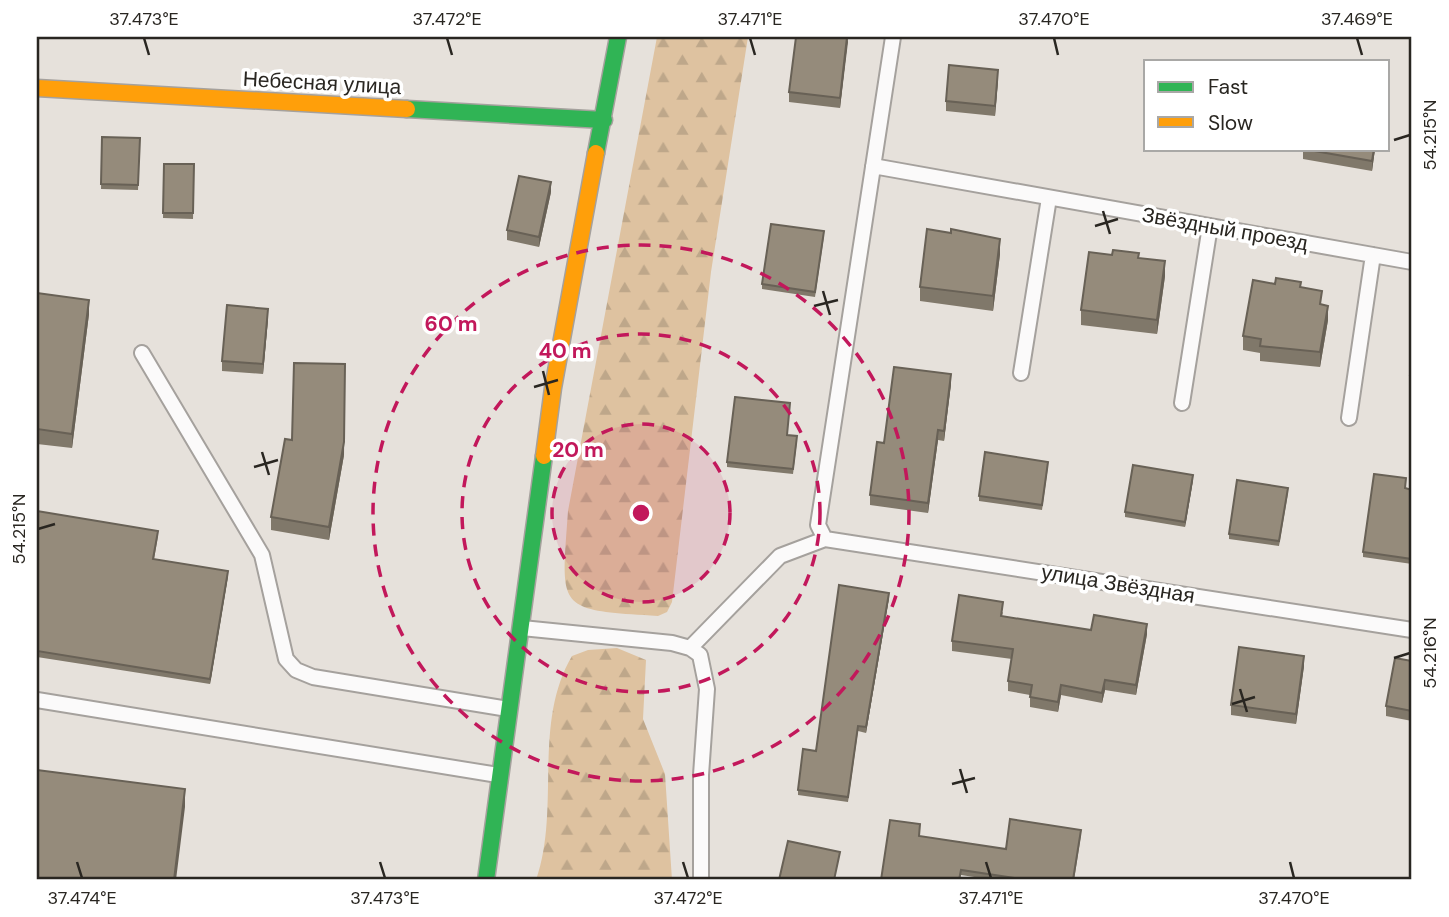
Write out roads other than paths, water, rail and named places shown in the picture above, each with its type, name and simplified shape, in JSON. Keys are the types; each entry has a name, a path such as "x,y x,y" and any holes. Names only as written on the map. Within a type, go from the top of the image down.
{"street":[{"path":"486,880 553,387 618,37"},
{"name":"Небесная улица","path":"37,88 604,120"}],"lane":[{"path":"825,539 818,525 893,37"},
{"name":"Звёздный проезд","path":"873,166 1412,262"},
{"path":"1021,373 1049,198"},
{"path":"1182,403 1210,226"},
{"path":"1349,418 1373,255"},
{"path":"142,353 262,555 282,650 291,666 313,677 508,709"},
{"name":"улица Звёздная","path":"690,648 780,556 825,539 1412,630"},
{"path":"520,628 672,643 690,648 704,662 707,689 701,775 701,880"},
{"path":"37,700 499,775"}]}
